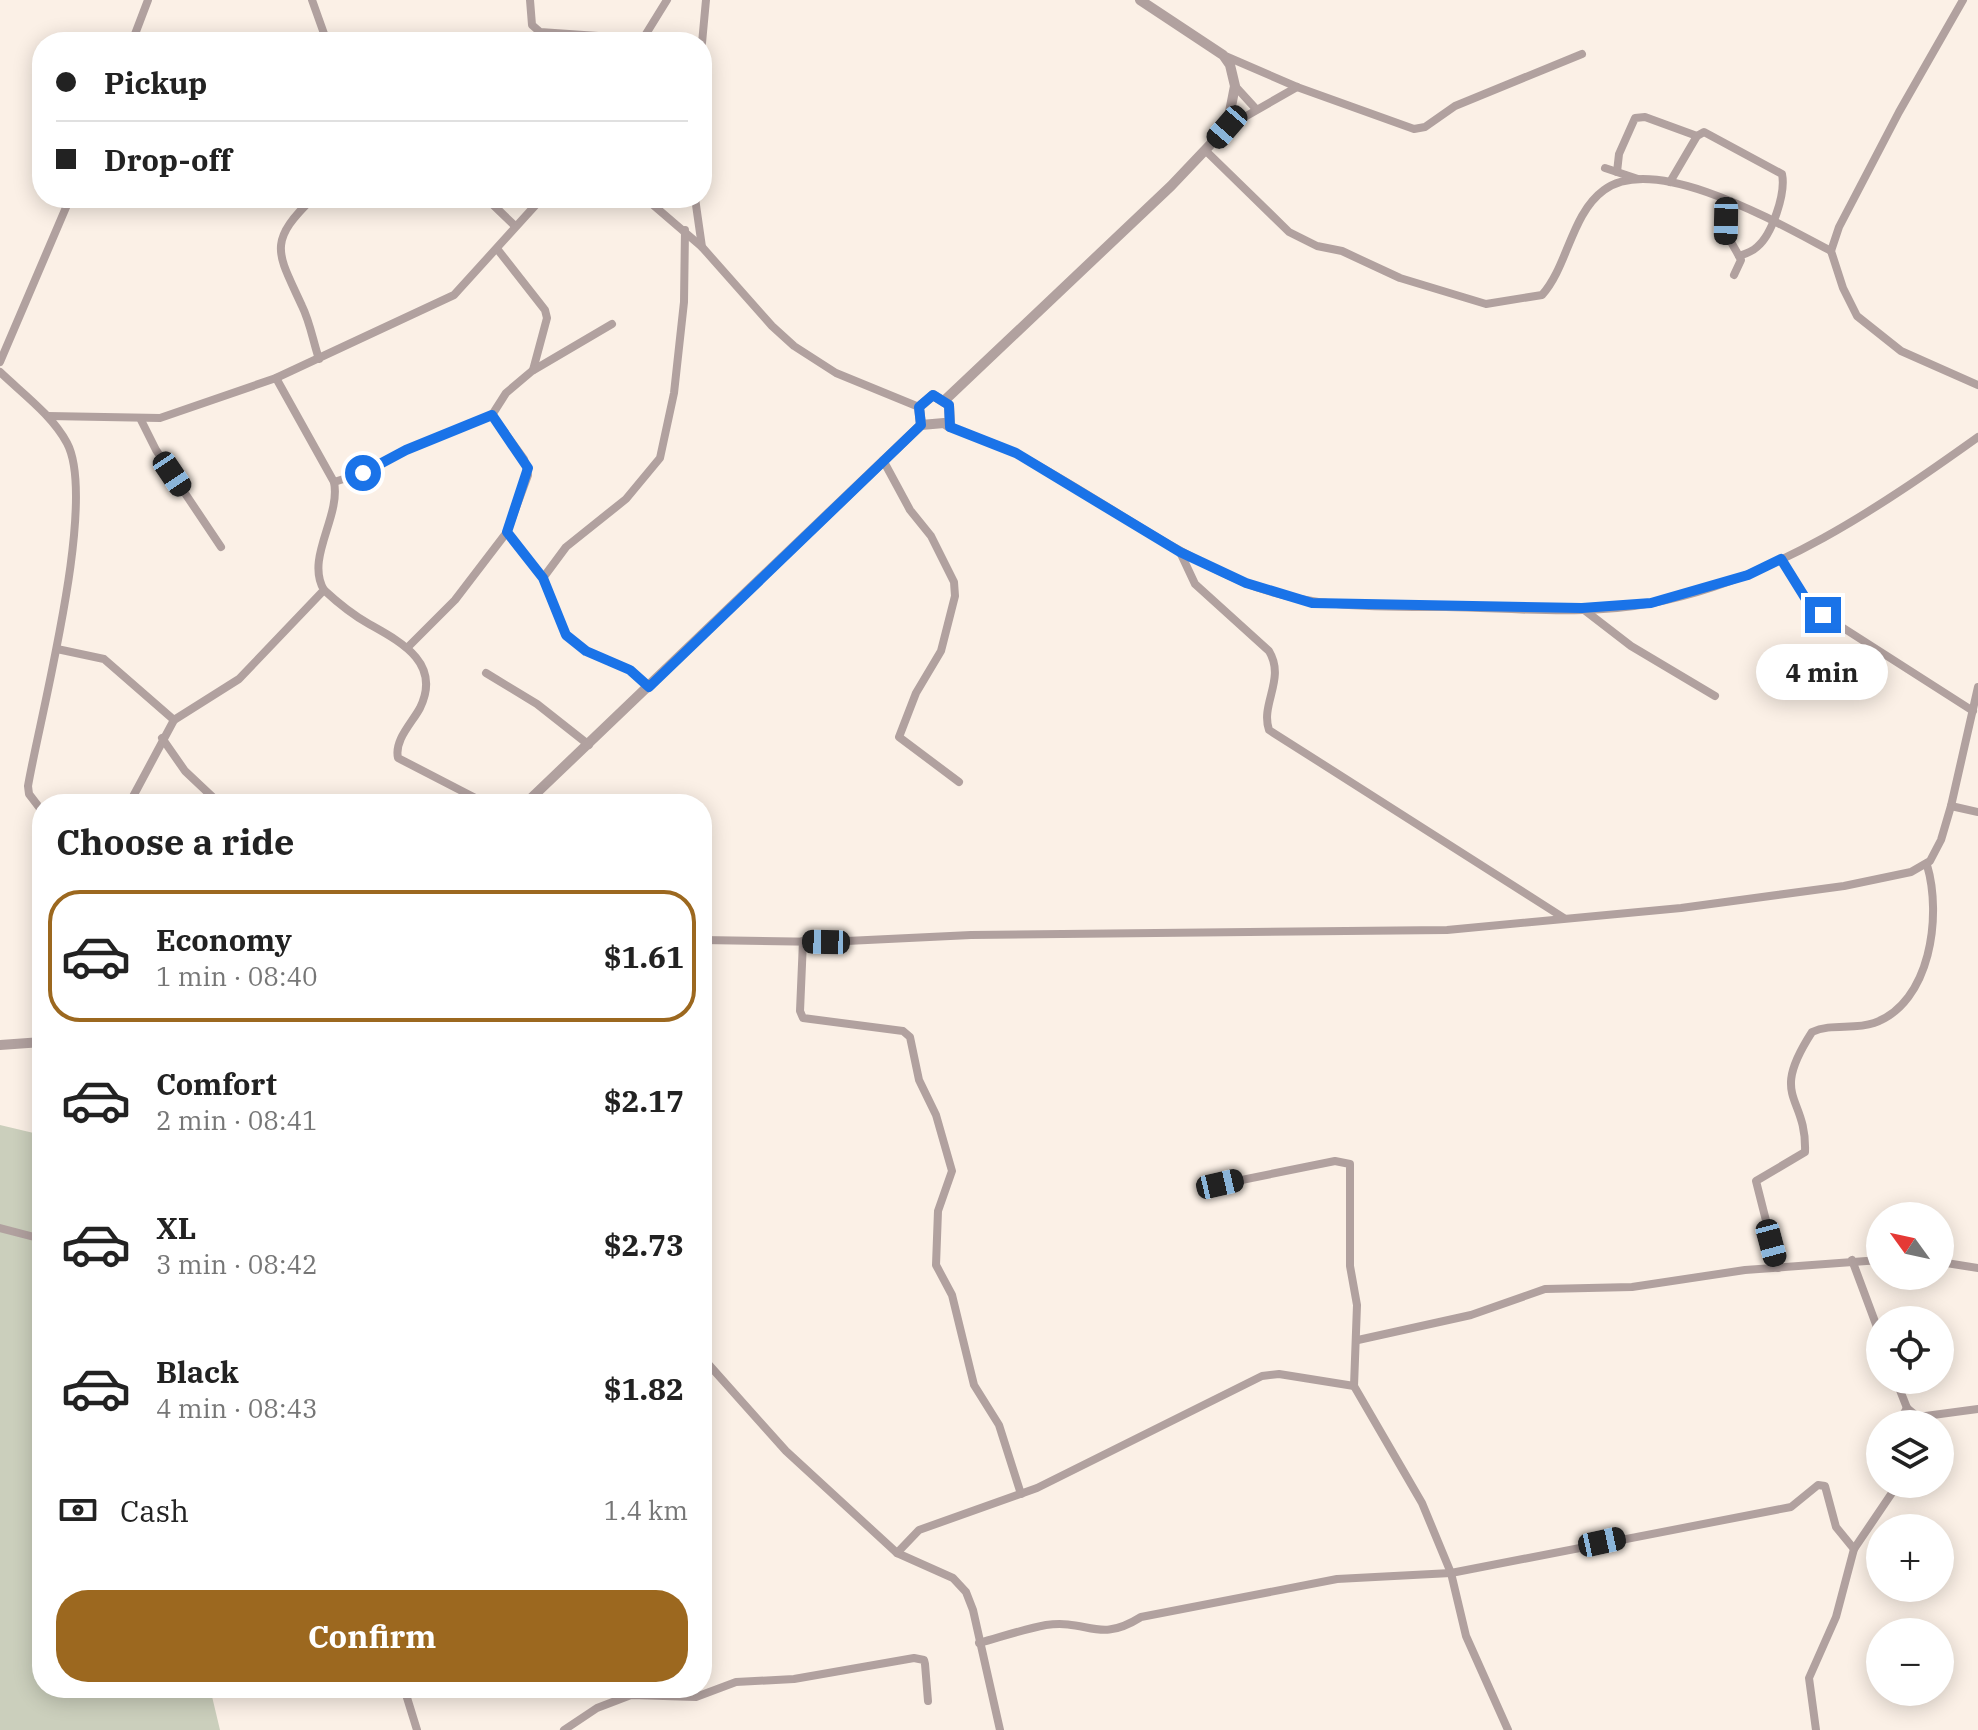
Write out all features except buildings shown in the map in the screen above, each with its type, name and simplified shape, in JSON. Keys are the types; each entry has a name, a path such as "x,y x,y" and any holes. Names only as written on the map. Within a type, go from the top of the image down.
{"street":[{"path":"136,32 148,0"},
{"path":"312,0 323,32"},
{"path":"530,0 532,25 540,32"},
{"path":"647,32 667,0"},
{"path":"703,32 706,0"},
{"path":"1963,0 1899,112 1839,227 1831,251 1843,288 1857,316 1901,351 1978,385"},
{"path":"1146,2 1223,55 1297,87 1414,129 1425,127 1455,106 1582,54"},
{"path":"1223,55 1235,86 1256,109"},
{"path":"1227,127 1235,86"},
{"path":"945,400 1206,151 1227,127 1297,87"},
{"path":"1617,172 1619,154 1635,118 1645,117 1697,136"},
{"path":"1670,182 1697,136 1704,132 1782,174 1782,194 1758,247 1739,256"},
{"path":"1206,151 1289,232 1317,246 1342,251 1400,278 1486,304 1542,295 1578,227 1604,190 1621,183 1670,182 1698,187 1831,251"},
{"path":"1605,168 1643,181"},
{"path":"1734,275 1739,256 1726,237 1726,221 1736,204"},
{"path":"0,362 66,208"},
{"path":"303,208 296,215 279,253 281,264 303,308 319,359"},
{"path":"496,208 514,225"},
{"path":"48,416 160,418 219,401 276,378 454,295 498,250 514,225 532,208"},
{"path":"658,208 702,247 740,294 794,346 848,379 919,407"},
{"path":"696,208 702,247"},
{"path":"543,578 566,547 626,499 660,458 674,393 684,302 685,230"},
{"path":"498,250 545,310 547,318 532,371"},
{"path":"334,482 363,473 406,450 492,415 506,393 532,371 612,324"},
{"path":"0,372 48,416 67,444 75,466 74,530 57,649 28,786 32,798"},
{"path":"276,378 334,482 336,498 317,572 324,590 356,616 408,647 425,676 426,690 398,745 398,758 468,794"},
{"path":"921,425 919,407 927,397 945,400 949,405 950,427"},
{"path":"408,647 455,600 507,532 528,468 492,415"},
{"path":"141,420 156,450 221,547"},
{"path":"536,794 921,425 944,423 1016,453 1180,552 1246,583 1312,603 1582,608 1651,603 1748,575 1889,499 1978,437"},
{"path":"883,460 910,510 931,536 954,582 955,596 941,651 916,693 899,737 959,782"},
{"path":"507,532 543,578 566,635 576,646 620,664 649,687"},
{"path":"1180,552 1195,584 1269,651 1275,661 1277,673 1267,720 1269,730 1565,919"},
{"path":"1781,559 1809,604 1973,711"},
{"path":"134,794 174,720 239,679 324,590"},
{"path":"1582,608 1631,646 1715,696"},
{"path":"57,649 104,659 174,720"},
{"path":"486,673 537,704 589,745"},
{"path":"712,940 1447,930 1681,908 1844,886 1911,872 1927,865 1941,840 1951,806 1978,687"},
{"path":"162,738 185,771 209,794"},
{"path":"1951,806 1978,812"},
{"path":"1778,1268 1756,1181 1805,1152 1789,1091 1791,1073 1812,1032 1872,1024 1898,1009 1913,993 1923,977 1933,904 1927,865"},
{"path":"803,941 803,1018 903,1031 910,1037 923,1094 936,1115 952,1171 938,1211 936,1265 952,1295 974,1385 999,1425 1021,1494"},
{"path":"0,1045 32,1043"},
{"path":"1207,1187 1335,1161 1350,1164 1350,1266 1357,1305 1358,1340 1354,1386 1422,1503 1451,1573 1466,1636 1508,1730"},
{"path":"0,1228 32,1236"},
{"path":"1852,1260 1869,1306"},
{"path":"1358,1340 1471,1315 1504,1300 1545,1289 1632,1287 1866,1260"},
{"path":"1954,1264 1978,1268"},
{"path":"712,1368 786,1451 897,1553 953,1578 966,1592 973,1610 1000,1730"},
{"path":"897,1553 919,1530 1021,1494 1262,1376 1279,1374 1354,1386"},
{"path":"1902,1394 1907,1408 1918,1417 1978,1409"},
{"path":"979,1643 1046,1625 1073,1624 1115,1631 1141,1617 1337,1579 1451,1573 1791,1507 1818,1485 1825,1486 1836,1527 1854,1549"},
{"path":"1816,1730 1809,1678 1836,1617 1854,1549 1889,1498"},
{"path":"712,1691 736,1682 794,1679 914,1658 924,1660 928,1701"},
{"path":"407,1698 417,1730"},
{"path":"564,1730 597,1708 623,1698"}],"green space":[{"path":"0,1125 32,1133 32,1698 212,1698 220,1730 0,1730"}],"route":[{"path":"363,473 406,450 492,415 528,468 507,532 543,578 566,635 576,646 630,670 649,687 921,425 919,407 922,401 933,395 940,396 949,405 950,427 1016,453 1180,552 1246,583 1312,603 1582,608 1651,603 1748,575 1781,559 1809,604 1823,615"}]}
